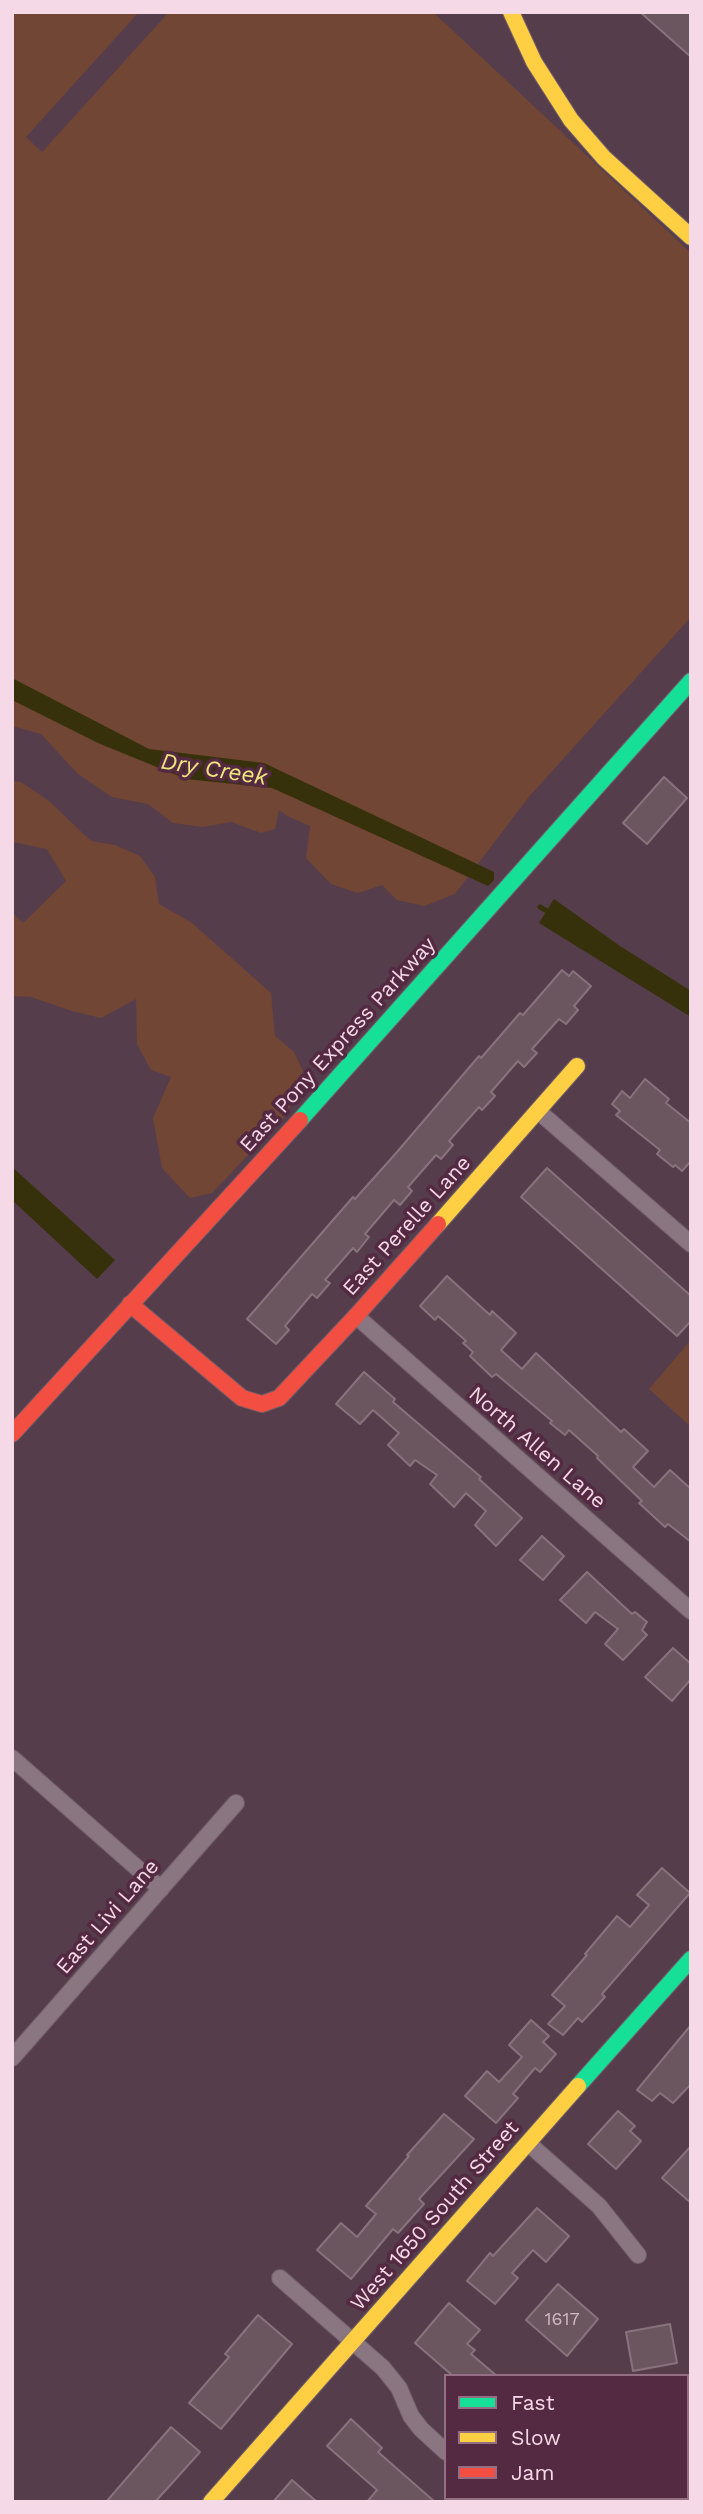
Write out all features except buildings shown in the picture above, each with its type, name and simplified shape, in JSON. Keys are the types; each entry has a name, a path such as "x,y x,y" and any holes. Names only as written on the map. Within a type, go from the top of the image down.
{"street":[{"path":"511,12 545,81 571,120 604,158 691,237"},
{"name":"East Pony Express Parkway","path":"12,1434 375,1038 691,681"},
{"name":"East Perelle Lane","path":"131,1304 242,1398 262,1404 284,1395 577,1066"},
{"path":"537,1111 691,1244"},
{"name":"North Allen Lane","path":"356,1316 691,1611"},
{"path":"12,1758 161,1889"},
{"name":"East Livi Lane","path":"12,2058 236,1803"},
{"name":"West 1650 South Street","path":"211,2502 691,1959"},
{"path":"528,2143 599,2206 638,2255"},
{"path":"280,2278 383,2368 399,2388 411,2416 444,2450"}],"shaded area":[{"path":"12,12 139,12 26,137 42,152 169,12 433,12 691,253 691,617 528,798 455,894 424,906 397,900 382,885 358,893 331,884 306,858 310,826 279,810 275,829 261,833 231,822 203,827 173,823 148,804 112,797 78,774 41,734 12,726"},
{"path":"12,781 21,782 49,801 91,841 115,845 140,856 155,877 159,904 192,923 271,993 275,1036 294,1052 303,1071 287,1114 212,1193 190,1198 162,1168 153,1118 171,1077 151,1070 137,1044 136,999 101,1018 31,997 12,996 12,912 23,923 66,881 47,849 12,842"},
{"path":"691,1340 691,1427 649,1389"}],"water":[{"path":"12,678 149,749 264,763 494,872 494,880 488,886 272,788 186,779 98,743 12,700"},
{"path":"554,899 620,946 691,991 691,1017 539,923"},
{"path":"12,1167 115,1260 97,1279 12,1200"}],"waterway":[{"name":"Dry Creek","path":"540,907 552,914"}],"traffic: fast":[{"path":"300,1120 691,681"},
{"path":"578,2086 691,1959"}],"traffic: slow":[{"path":"511,12 534,62 571,120 604,158 691,237"},
{"path":"438,1224 577,1066"},
{"path":"211,2502 578,2086"}],"traffic: jam":[{"path":"12,1434 300,1120"},
{"path":"130,1304 242,1398 262,1404 279,1398 438,1224"}]}
